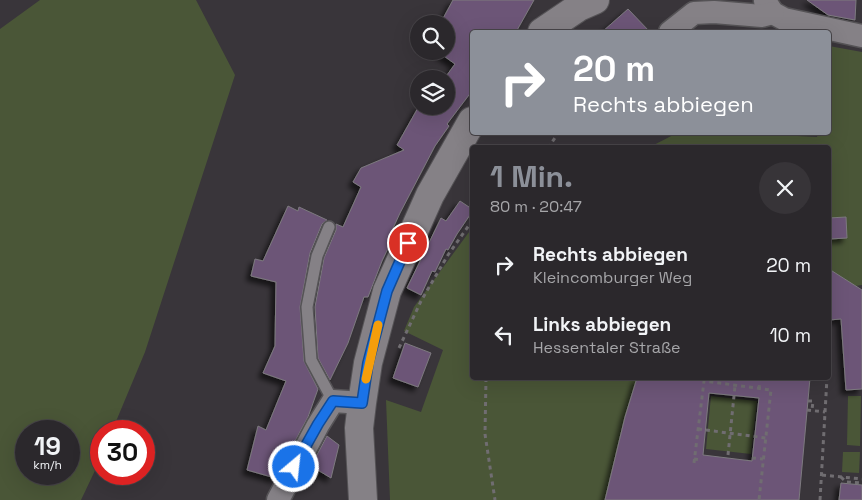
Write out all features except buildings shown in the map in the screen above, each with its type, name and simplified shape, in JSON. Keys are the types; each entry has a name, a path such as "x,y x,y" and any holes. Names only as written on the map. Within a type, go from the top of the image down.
{"main road":[{"path":"545,30 583,2"},
{"path":"363,500 359,428 368,363 387,291 430,195 470,125"}],"street":[{"path":"673,30 694,13 714,12 762,16 768,7 784,19 862,36"},
{"path":"278,500 313,432 333,401 362,403"}],"lane":[{"path":"329,227 318,256 307,307 311,360 333,401"}],"path":[{"path":"397,351 425,293 448,254 470,224"},
{"path":"486,380 485,434 495,500"},
{"path":"759,389 760,380"},
{"path":"820,500 827,380"},
{"path":"702,460 694,461 704,382 771,390 771,406 760,500"},
{"path":"728,455 735,386"},
{"path":"808,401 813,401 812,410"},
{"path":"807,410 825,412"},
{"path":"698,429 766,438"},
{"path":"752,458 764,459"},
{"path":"822,475 862,479"},
{"path":"840,477 846,482 862,483"}],"green space":[{"path":"40,0 196,0 235,75 145,352 117,420 90,420 90,481 81,500 0,500 0,29"},
{"path":"831,46 862,52 862,285 855,286 831,270 831,145 654,145 673,135 817,137 818,135 831,135"},
{"path":"470,231 470,380 636,380 605,500 390,500 386,400 421,412 443,350 404,331 414,307"},
{"path":"711,396 757,401 751,454 706,449"},
{"path":"848,396 861,396 860,446 847,445"},
{"path":"843,452 860,452 859,473 842,472"}],"slow traffic":[{"path":"366,379 368,363 378,325"}],"route":[{"path":"294,467 333,401 362,403 368,363 387,291 408,243"}]}
